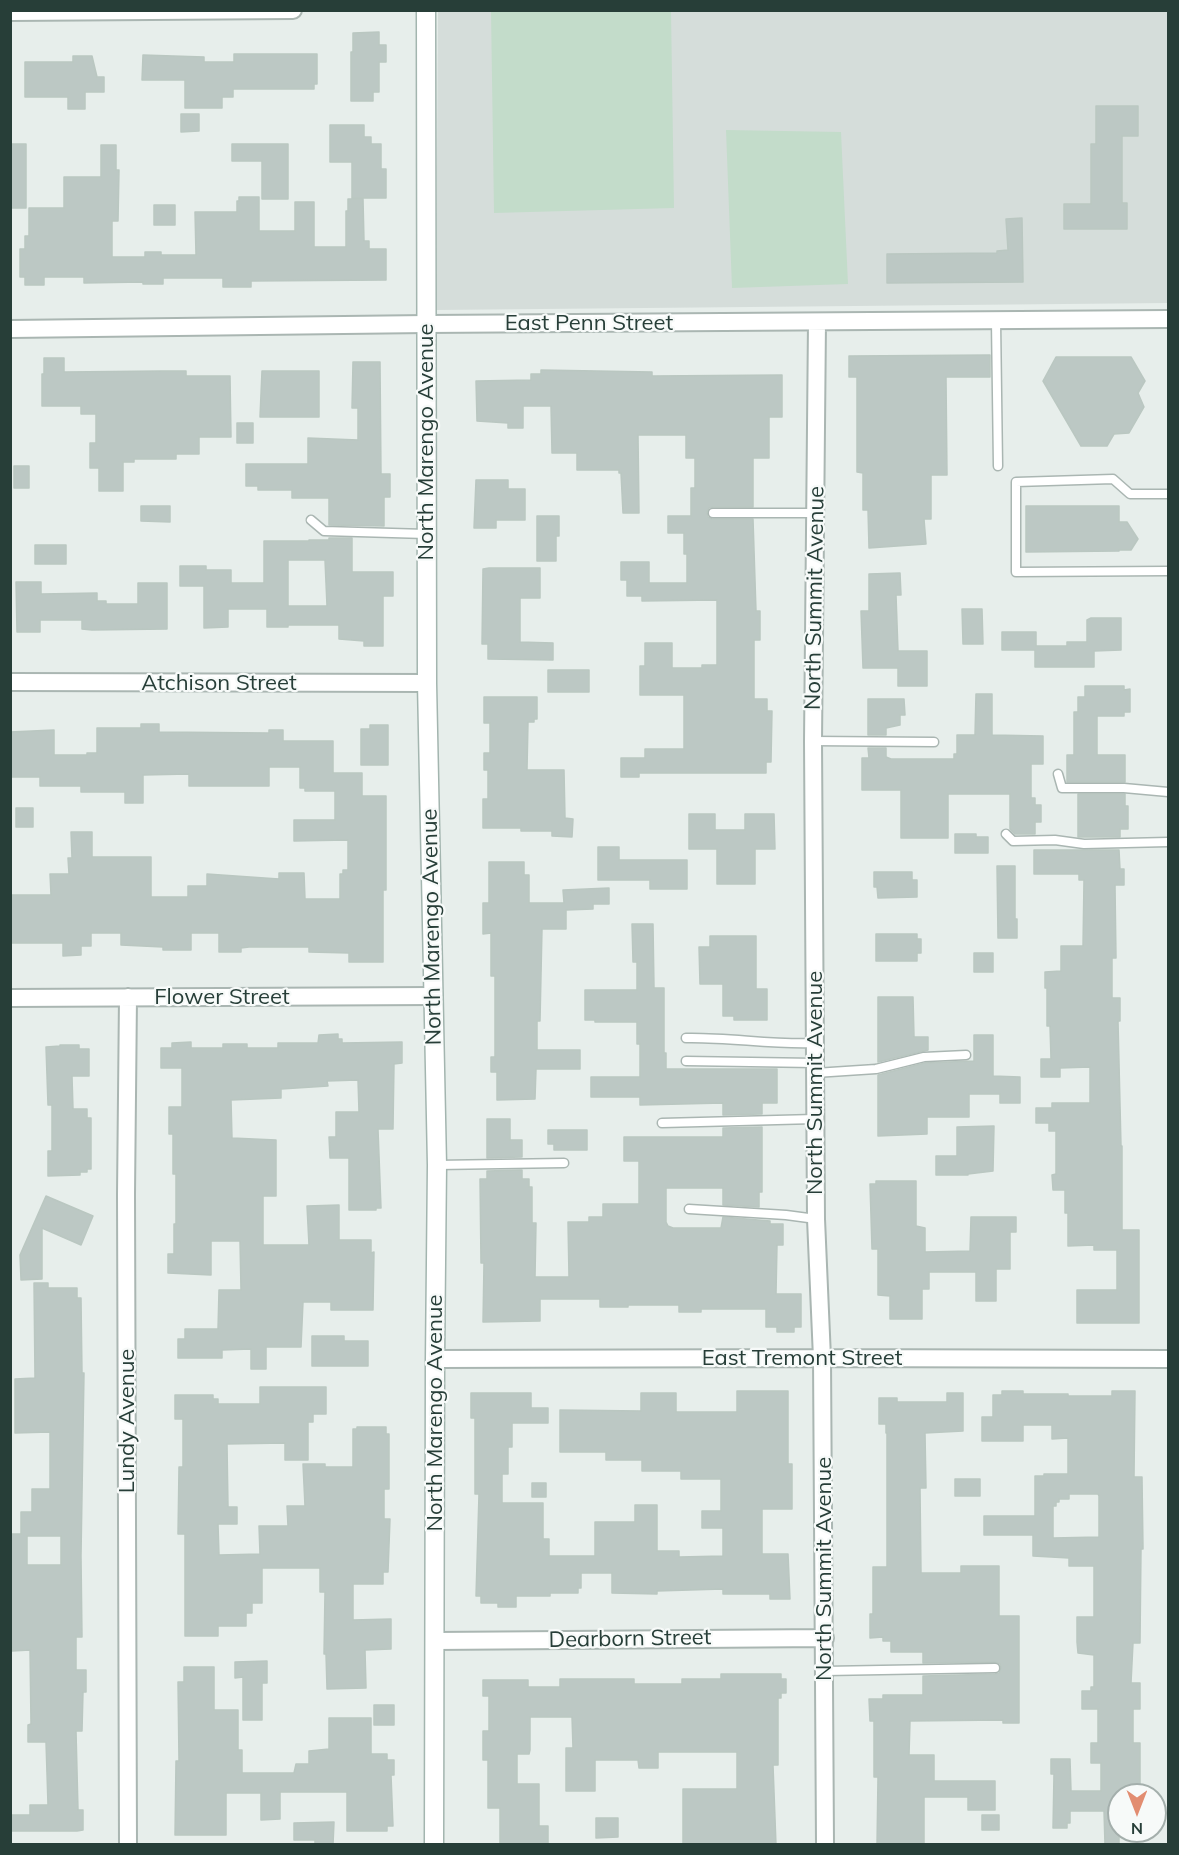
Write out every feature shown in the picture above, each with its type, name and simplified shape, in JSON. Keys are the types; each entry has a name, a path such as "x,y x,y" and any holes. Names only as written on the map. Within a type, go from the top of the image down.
{"street":[{"path":"10,12 293,10"},
{"name":"North Marengo Avenue","path":"426,10 427,683 437,1165 434,1845"},
{"name":"East Penn Street","path":"10,329 1168,319"},
{"name":"North Summit Avenue","path":"818,322 813,741 816,1219 822,1358 825,1845"},
{"name":"Atchison Street","path":"10,682 427,683"},
{"name":"Flower Street","path":"10,998 434,996"},
{"name":"Lundy Avenue","path":"128,997 126,1194 128,1845"},
{"name":"East Tremont Street","path":"435,1359 1168,1359"},
{"name":"Dearborn Street","path":"435,1641 825,1638"}],"lane":[{"path":"996,321 998,466"},
{"path":"1168,494 1130,494 1113,479 1016,482 1016,572 1168,571"},
{"path":"713,513 817,513"},
{"path":"311,520 324,531 426,534"},
{"path":"813,741 934,741"},
{"path":"1058,774 1062,788 1124,788 1168,792"},
{"path":"1006,834 1013,841 1054,840 1084,844 1168,842"},
{"path":"686,1038 709,1037 783,1044 815,1042"},
{"path":"686,1061 876,1069 924,1057 966,1055"},
{"path":"662,1123 815,1119"},
{"path":"437,1165 564,1163"},
{"path":"689,1209 816,1219"},
{"path":"825,1671 995,1668"}],"shaded area":[{"path":"438,11 1167,11 1168,303 436,310"}],"green space":[{"path":"491,11 671,11 674,208 494,213"},
{"path":"726,130 841,132 848,284 732,288"}],"building":[{"path":"379,32 379,45 386,45 386,62 379,62 379,92 373,92 373,101 351,101 353,33"},
{"path":"234,54 317,54 317,84 314,84 314,89 233,89 233,97 222,97 222,108 185,108 185,80 142,80 143,55 204,57 204,62 234,62"},
{"path":"73,56 92,56 97,77 104,77 104,92 85,92 85,109 68,109 68,97 25,97 25,62 73,62"},
{"path":"1096,106 1138,106 1138,136 1122,136 1122,203 1127,203 1127,229 1064,229 1064,204 1091,204 1091,144 1096,144"},
{"path":"181,114 199,114 199,131 181,132"},
{"path":"330,125 364,125 364,137 371,137 371,144 381,144 381,169 386,169 386,198 352,198 352,162 330,162"},
{"path":"10,144 26,144 26,208 10,208"},
{"path":"232,144 288,144 288,199 262,199 262,161 232,161"},
{"path":"101,145 116,145 116,170 119,170 118,221 112,221 112,257 145,257 145,252 161,252 161,255 196,255 195,212 237,212 239,197 259,197 259,231 295,231 295,202 314,202 314,247 346,247 348,199 363,199 364,241 369,241 369,249 386,249 386,280 251,281 251,287 223,287 223,278 163,278 163,284 143,284 143,282 84,283 84,277 44,277 44,285 25,285 25,277 20,277 20,249 25,249 25,236 29,236 29,208 64,208 64,177 101,177"},
{"path":"154,205 175,205 175,225 154,225"},
{"path":"1022,218 1023,282 887,283 887,254 997,253 997,251 1008,250 1006,219"},
{"path":"990,355 990,377 946,377 947,475 931,475 931,519 924,519 926,544 869,548 868,510 863,510 863,473 857,472 857,377 849,377 849,356"},
{"path":"1056,357 1131,357 1145,381 1138,393 1144,407 1129,433 1114,434 1107,446 1081,446 1043,381"},
{"path":"44,358 64,358 64,372 186,371 186,376 230,376 231,437 199,437 199,454 176,454 176,459 134,459 134,462 123,462 123,491 99,491 99,468 90,468 90,443 96,443 96,414 81,414 81,406 42,406"},
{"path":"353,362 380,362 381,474 390,474 390,497 384,497 384,526 329,525 329,498 292,498 292,490 258,490 258,486 246,486 246,464 308,464 308,438 358,440 358,408 352,408"},
{"path":"541,370 652,372 652,376 782,375 782,417 769,417 769,458 753,458 753,507 713,507 707,512 708,517 712,519 753,519 756,611 760,611 760,640 754,640 754,699 767,699 767,711 772,711 771,762 766,762 766,773 639,773 639,777 621,777 621,758 645,758 645,749 684,749 684,695 640,695 640,666 645,666 645,643 672,643 672,668 702,668 702,665 717,665 717,600 642,601 642,596 627,596 627,580 621,580 621,562 649,562 649,583 687,583 684,533 668,533 668,516 691,516 691,488 695,488 695,458 686,458 686,435 638,435 639,513 623,513 619,470 577,470 577,453 552,453 551,406 523,406 523,428 508,428 508,423 477,421 476,381 531,380 531,374 541,374"},
{"path":"262,371 319,371 319,417 260,417"},
{"path":"237,423 253,423 253,443 237,443"},
{"path":"14,466 29,466 29,488 14,488"},
{"path":"476,480 508,480 508,489 525,489 525,520 496,520 496,528 474,528"},
{"path":"141,506 170,506 170,522 141,521"},
{"path":"1026,506 1119,506 1119,522 1127,522 1138,539 1131,550 1026,552"},
{"path":"537,516 559,516 556,561 537,561"},
{"path":"329,538 352,538 352,572 393,572 393,596 383,596 383,646 364,646 364,641 339,639 339,625 267,627 267,609 228,609 228,627 204,628 204,586 180,586 180,566 206,566 206,570 231,570 231,583 264,583 264,541 329,540","holes":["288,560 325,560 327,606 288,606"]},
{"path":"35,545 66,545 66,564 35,564"},
{"path":"540,568 540,598 520,598 520,642 553,643 553,660 488,659 488,644 482,644 483,569"},
{"path":"900,573 901,595 896,595 898,651 927,651 927,686 898,686 898,668 863,668 861,611 869,611 869,574"},
{"path":"16,582 41,582 41,594 97,593 97,601 106,601 106,604 138,604 138,583 167,583 167,629 92,630 82,629 82,620 40,620 40,632 17,632"},
{"path":"962,609 982,609 983,644 963,644"},
{"path":"1121,618 1121,650 1094,651 1094,667 1035,667 1035,650 1002,650 1002,632 1036,632 1036,646 1067,646 1067,642 1087,642 1087,620"},
{"path":"548,670 589,670 589,692 548,692"},
{"path":"1085,686 1124,686 1124,690 1130,689 1130,712 1124,712 1124,716 1097,716 1097,755 1125,755 1125,782 1067,782 1067,755 1074,755 1074,712 1078,712 1078,697 1085,697"},
{"path":"976,694 992,694 992,735 1043,736 1043,764 1031,764 1031,798 1035,798 1035,805 1041,805 1041,822 1035,822 1035,834 1015,834 1010,829 1010,794 948,794 948,838 901,838 901,790 862,790 862,758 869,758 868,748 886,748 886,757 891,759 954,759 954,754 957,754 957,735 975,735"},
{"path":"484,697 537,697 537,719 534,719 534,722 528,722 527,770 564,770 565,818 573,819 572,837 552,836 552,831 483,828 483,799 488,799 488,770 484,770 484,753 490,753 490,723 484,723"},
{"path":"868,699 904,699 905,715 900,715 900,725 886,728 886,735 868,735"},
{"path":"141,724 159,724 159,732 269,733 269,730 283,730 283,741 333,741 333,773 362,773 362,796 386,796 383,962 349,962 349,953 309,952 309,947 249,947 241,948 241,952 219,952 219,933 191,933 191,950 163,950 163,947 121,945 121,933 91,933 91,946 81,946 81,955 63,956 63,943 11,943 10,895 51,895 50,874 69,874 68,858 72,858 71,832 92,832 92,857 151,857 151,897 188,897 188,886 207,886 207,874 279,879 279,873 304,873 305,899 340,899 340,874 343,874 343,870 348,870 348,840 294,841 294,820 335,820 335,791 305,791 305,788 300,788 300,767 269,767 269,786 189,786 189,774 143,775 143,803 125,803 125,792 81,792 81,786 40,786 40,777 10,777 10,732 54,730 54,755 87,755 87,753 97,753 97,728 141,728"},
{"path":"370,725 388,725 388,765 361,765 361,729 370,729"},
{"path":"1078,794 1125,794 1125,806 1128,806 1128,829 1120,829 1120,837 1078,837"},
{"path":"16,808 33,808 33,827 16,827"},
{"path":"689,814 715,814 715,830 745,830 745,814 774,814 775,849 755,849 755,884 717,884 717,849 689,849"},
{"path":"955,834 976,834 976,837 988,837 988,853 955,853"},
{"path":"598,847 619,847 619,860 687,860 687,889 650,889 650,880 598,880"},
{"path":"1034,850 1119,850 1120,869 1124,869 1124,885 1115,885 1116,958 1112,958 1112,998 1120,998 1120,1021 1118,1021 1122,1230 1139,1230 1139,1323 1077,1323 1077,1290 1117,1290 1117,1250 1094,1250 1094,1245 1068,1246 1065,1190 1053,1190 1052,1175 1056,1174 1056,1131 1049,1131 1049,1123 1036,1123 1036,1108 1052,1108 1052,1103 1090,1103 1090,1067 1060,1068 1060,1077 1041,1077 1041,1059 1051,1059 1045,972 1061,971 1061,946 1083,946 1084,880 1079,880 1079,874 1034,874"},
{"path":"489,862 524,862 524,875 529,875 529,903 564,903 563,890 609,888 609,904 593,904 593,909 566,910 566,929 542,929 540,1021 537,1021 537,1050 580,1050 580,1069 536,1069 535,1099 497,1100 497,1072 491,1072 491,1057 495,1057 495,976 491,976 491,933 483,934 483,903 489,903"},
{"path":"997,866 1015,866 1017,938 998,938"},
{"path":"874,872 912,872 912,880 917,880 917,897 878,898 877,887 874,887"},
{"path":"632,924 653,924 654,988 664,988 666,1069 777,1069 777,1103 762,1103 762,1114 723,1115 723,1103 640,1105 640,1097 591,1097 591,1077 640,1077 637,1022 585,1020 585,990 637,990 637,962 633,962"},
{"path":"876,934 917,934 917,939 921,939 921,953 917,953 917,961 876,961"},
{"path":"710,936 756,936 756,989 767,989 767,1020 734,1020 734,1016 723,1016 723,984 700,984 699,947 710,947"},
{"path":"974,953 993,953 993,972 974,972"},
{"path":"878,997 913,997 914,1037 928,1037 928,1050 878,1062"},
{"path":"338,1034 338,1039 342,1039 342,1043 402,1042 402,1063 394,1064 393,1129 378,1129 381,1208 349,1210 349,1158 330,1158 329,1137 336,1137 336,1112 359,1112 358,1080 327,1081 328,1086 281,1089 281,1098 231,1100 232,1138 276,1140 276,1196 263,1196 263,1245 309,1245 307,1206 339,1205 339,1240 371,1240 371,1253 374,1252 373,1310 331,1310 331,1302 303,1302 301,1347 266,1347 266,1369 251,1369 251,1349 222,1350 222,1358 178,1358 178,1339 185,1339 185,1329 218,1329 219,1290 241,1290 240,1241 211,1241 211,1275 168,1273 168,1254 174,1254 174,1224 176,1224 176,1174 173,1174 173,1134 169,1134 169,1107 182,1107 182,1068 161,1068 161,1048 172,1048 172,1043 191,1042 191,1048 223,1048 223,1044 247,1044 247,1048 278,1048 278,1043 318,1043 319,1035"},
{"path":"974,1035 993,1035 993,1076 1020,1077 1020,1103 1000,1103 1000,1094 969,1094 969,1117 927,1117 927,1134 878,1136 878,1075 925,1063 974,1061"},
{"path":"79,1045 79,1049 89,1049 89,1076 72,1076 73,1109 87,1109 87,1118 91,1118 91,1169 87,1169 87,1172 80,1172 80,1175 48,1176 48,1151 52,1151 52,1105 48,1105 46,1047"},
{"path":"487,1119 510,1119 510,1140 522,1140 522,1157 487,1158"},
{"path":"994,1126 993,1171 968,1175 936,1175 936,1156 957,1156 957,1127"},
{"path":"762,1127 762,1192 759,1192 759,1207 723,1205 723,1188 666,1188 666,1222 673,1228 721,1228 723,1217 783,1224 783,1245 777,1245 776,1294 801,1294 801,1327 794,1327 794,1332 777,1332 777,1327 766,1327 766,1309 701,1309 701,1312 679,1312 679,1305 600,1307 600,1299 540,1299 540,1321 483,1322 484,1263 481,1263 480,1179 487,1179 487,1171 522,1170 522,1179 529,1179 529,1187 532,1187 532,1223 536,1223 535,1277 569,1277 568,1222 589,1222 589,1217 603,1217 603,1204 639,1204 639,1161 624,1161 624,1137 723,1137 723,1128"},
{"path":"548,1130 587,1130 587,1150 554,1150 554,1144 548,1144"},
{"path":"876,1181 916,1181 916,1226 925,1228 925,1252 970,1251 971,1217 1016,1217 1016,1232 1010,1232 1010,1269 996,1269 996,1301 976,1301 976,1272 929,1272 929,1289 922,1289 922,1319 890,1319 890,1296 878,1295 878,1249 872,1249 870,1184 876,1184"},
{"path":"46,1196 93,1216 81,1245 42,1228 42,1279 21,1280 20,1255"},
{"path":"34,1283 48,1283 48,1288 77,1288 77,1298 81,1298 82,1373 84,1373 82,1637 76,1637 76,1670 86,1670 86,1692 83,1692 82,1731 76,1731 78,1810 83,1810 83,1830 77,1831 10,1831 10,1815 30,1815 30,1805 48,1805 46,1742 28,1742 28,1725 31,1724 30,1650 12,1651 10,1621 10,1534 21,1534 21,1512 32,1512 32,1489 50,1489 50,1432 15,1433 15,1379 35,1378","holes":["27,1536 61,1536 61,1565 27,1565"]},
{"path":"312,1336 344,1336 344,1341 368,1341 368,1366 312,1366"},
{"path":"260,1387 326,1387 326,1414 313,1414 313,1422 308,1422 308,1460 285,1460 285,1443 227,1444 228,1507 237,1507 237,1524 218,1524 219,1555 260,1554 259,1526 288,1526 287,1506 305,1506 303,1464 353,1467 353,1429 386,1427 386,1434 389,1434 389,1489 384,1489 384,1519 390,1519 388,1572 383,1572 383,1584 353,1584 353,1620 391,1619 391,1649 365,1650 366,1688 327,1689 326,1654 324,1654 325,1592 320,1592 320,1568 262,1568 262,1603 252,1603 252,1613 246,1613 246,1626 218,1626 218,1636 185,1636 185,1534 178,1534 179,1467 183,1467 183,1419 175,1419 175,1395 213,1395 213,1399 218,1399 218,1404 260,1404"},
{"path":"737,1391 788,1391 788,1464 792,1464 792,1509 762,1509 762,1554 788,1554 790,1599 770,1599 770,1594 723,1594 723,1589 657,1591 657,1594 612,1593 612,1573 581,1573 581,1588 578,1588 578,1593 516,1596 516,1607 498,1607 498,1603 481,1603 481,1596 476,1596 479,1494 475,1494 475,1418 471,1418 471,1393 531,1393 531,1408 548,1408 548,1423 512,1423 512,1447 508,1447 508,1474 502,1474 502,1503 543,1503 543,1539 549,1539 549,1556 595,1556 595,1522 635,1522 635,1505 657,1505 657,1551 679,1551 679,1557 723,1556 723,1528 702,1528 702,1511 721,1511 721,1479 681,1479 681,1471 642,1471 642,1460 606,1460 606,1452 560,1452 560,1410 641,1411 641,1393 676,1393 676,1412 737,1412"},
{"path":"1002,1391 1023,1391 1023,1394 1112,1396 1112,1391 1135,1391 1134,1477 1142,1477 1143,1549 1141,1549 1140,1643 1133,1643 1131,1683 1140,1683 1140,1709 1133,1709 1133,1743 1140,1743 1140,1783 1107,1783 1107,1843 1119,1843 1119,1845 1105,1845 1104,1811 1070,1811 1070,1823 1067,1823 1067,1828 1053,1828 1054,1774 1051,1774 1051,1759 1070,1759 1071,1791 1101,1791 1101,1763 1091,1763 1091,1743 1098,1743 1098,1709 1082,1709 1082,1691 1091,1691 1091,1687 1094,1687 1094,1655 1078,1653 1077,1642 1077,1617 1094,1617 1094,1566 1069,1566 1069,1558 1033,1556 1033,1535 984,1535 984,1516 1035,1516 1035,1476 1068,1474 1068,1438 1052,1439 1052,1425 1023,1425 1023,1441 982,1441 982,1417 993,1417 993,1395 1002,1395","holes":["1069,1494 1098,1494 1099,1537 1053,1538 1053,1506 1056,1506 1059,1499 1069,1499"]},
{"path":"947,1393 963,1393 963,1431 925,1433 926,1488 920,1488 921,1573 961,1573 961,1566 999,1566 999,1616 1019,1616 1019,1723 1003,1723 1003,1720 910,1721 909,1755 934,1755 934,1781 995,1781 995,1810 968,1810 968,1797 924,1797 924,1845 877,1845 878,1777 874,1777 874,1721 870,1721 869,1699 883,1699 883,1695 923,1695 923,1676 995,1674 999,1673 1001,1668 1000,1664 995,1662 923,1663 923,1652 891,1652 891,1641 883,1641 883,1637 870,1638 870,1614 873,1614 873,1567 887,1567 887,1433 886,1424 879,1424 879,1398 897,1398 897,1402 947,1402"},
{"path":"955,1479 980,1479 980,1496 955,1496"},
{"path":"532,1483 546,1483 546,1497 532,1497"},
{"path":"267,1661 267,1683 262,1683 262,1720 243,1720 243,1677 235,1678 235,1662"},
{"path":"184,1667 214,1667 214,1710 238,1710 238,1750 242,1750 242,1773 294,1773 296,1764 309,1764 309,1751 329,1749 329,1718 371,1718 371,1754 387,1754 387,1760 394,1760 394,1775 391,1775 393,1826 387,1826 387,1831 347,1831 347,1792 280,1792 280,1819 261,1820 261,1793 226,1793 226,1835 175,1835 176,1761 179,1761 178,1682 184,1682"},
{"path":"721,1674 781,1674 781,1679 786,1679 786,1693 781,1693 781,1698 778,1698 778,1765 773,1765 776,1845 683,1845 683,1789 737,1789 737,1752 658,1752 658,1768 639,1768 638,1760 595,1760 595,1791 566,1791 566,1748 573,1748 572,1717 530,1717 530,1750 529,1754 517,1754 517,1784 539,1784 539,1826 548,1826 548,1845 500,1845 500,1808 488,1808 488,1760 483,1760 483,1731 489,1731 489,1696 483,1696 483,1680 528,1680 528,1687 560,1687 560,1679 634,1679 634,1684 682,1684 682,1679 721,1679"},
{"path":"374,1705 394,1705 394,1725 374,1725"},
{"path":"982,1815 999,1815 999,1830 982,1830"},
{"path":"596,1818 618,1818 618,1837 596,1838"},
{"path":"334,1822 333,1845 315,1845 315,1840 294,1840 294,1823"}]}
